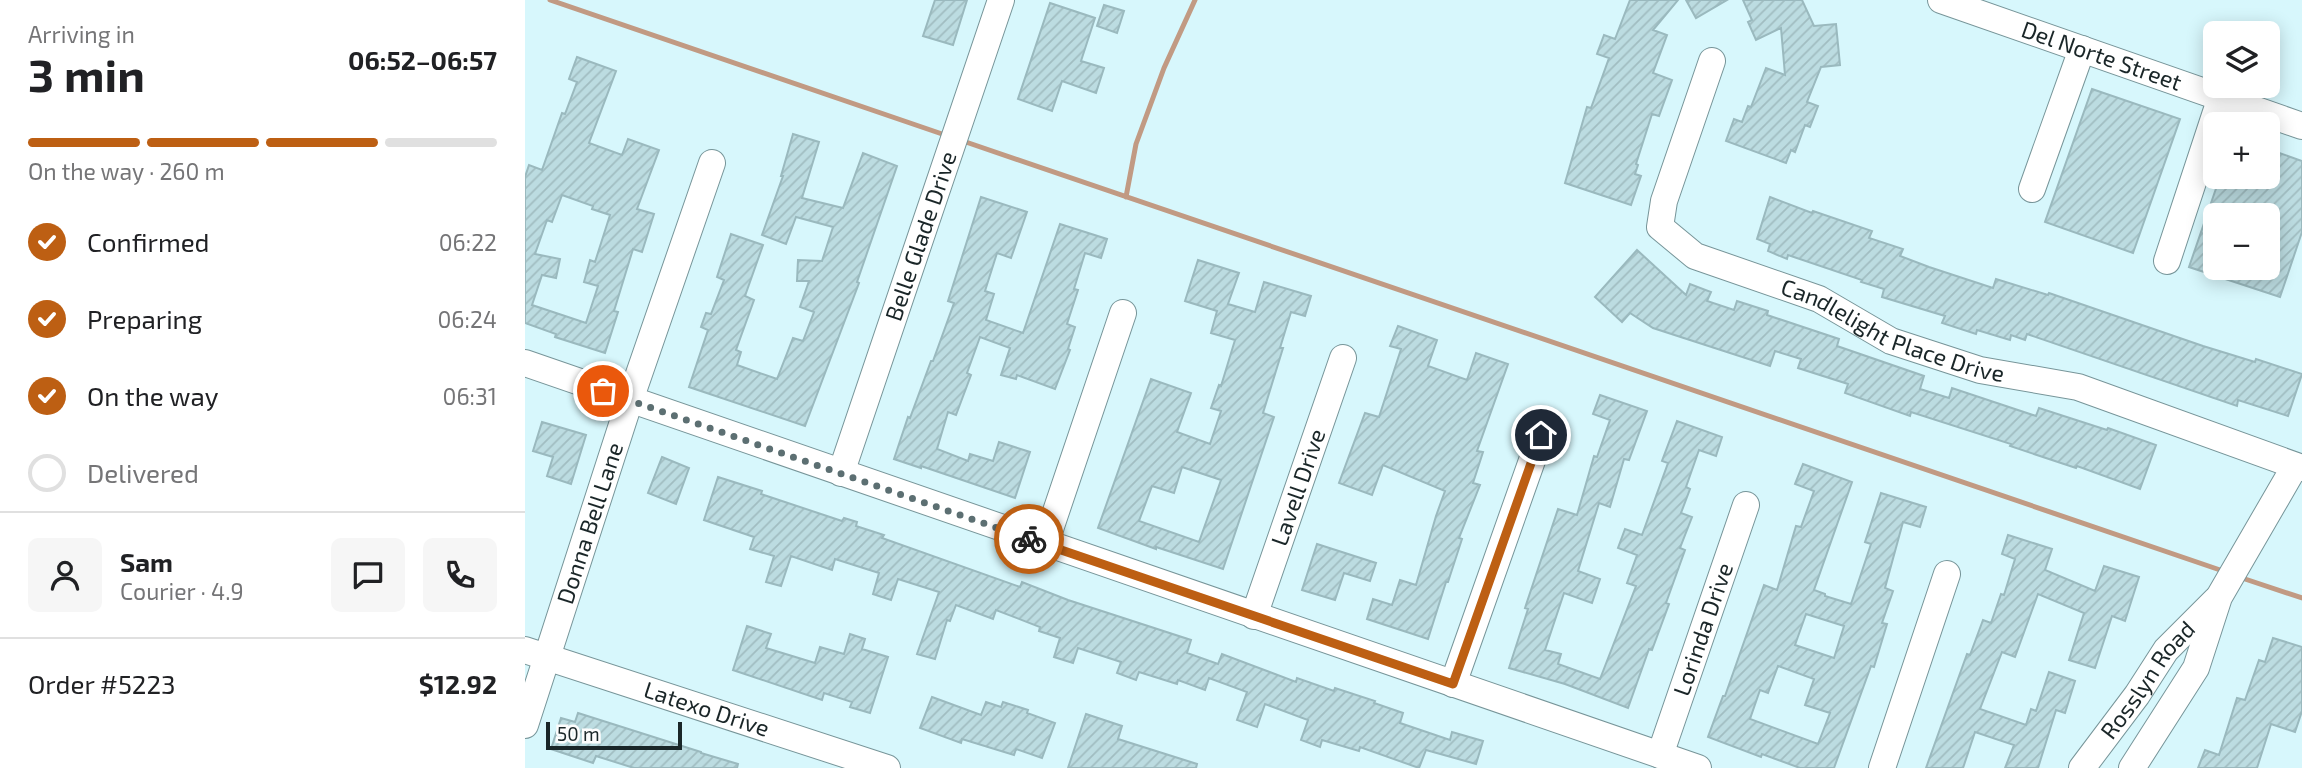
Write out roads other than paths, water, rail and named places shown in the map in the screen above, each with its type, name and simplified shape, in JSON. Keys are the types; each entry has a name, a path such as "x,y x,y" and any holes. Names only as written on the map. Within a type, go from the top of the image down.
{"street":[{"name":"Belle Glade Drive","path":"841,473 1001,0"},
{"name":"Del Norte Street","path":"1941,0 2203,91"},
{"path":"2032,190 2082,49"},
{"name":"Candlelight Place Drive","path":"1712,61 1664,201 1660,227 1695,256 1819,299 1891,341 1980,370 2078,387 2299,467"},
{"path":"2167,261 2221,98"},
{"name":"Del Norte Street","path":"2224,98 2302,126"},
{"name":"Donna Bell Lane","path":"525,725 536,654 630,400 712,163"},
{"path":"1045,544 1123,313"},
{"name":"Lavell Drive","path":"1254,616 1343,358"},
{"path":"525,363 1698,768"},
{"path":"1453,684 1541,435"},
{"name":"Rosslyn Road","path":"2133,768 2196,668 2219,597 2299,467"},
{"name":"Lorinda Drive","path":"1660,755 1746,505"},
{"path":"1882,768 1947,574"},
{"name":"Rosslyn Road","path":"2082,768 2137,695 2166,650 2219,597"},
{"name":"Latexo Drive","path":"536,654 887,768"}],"waterway":[{"path":"550,0 948,136"},
{"path":"1126,197 1136,144 1164,68 1195,0"},
{"path":"960,140 2226,572"},
{"path":"2239,577 2302,598"}]}
